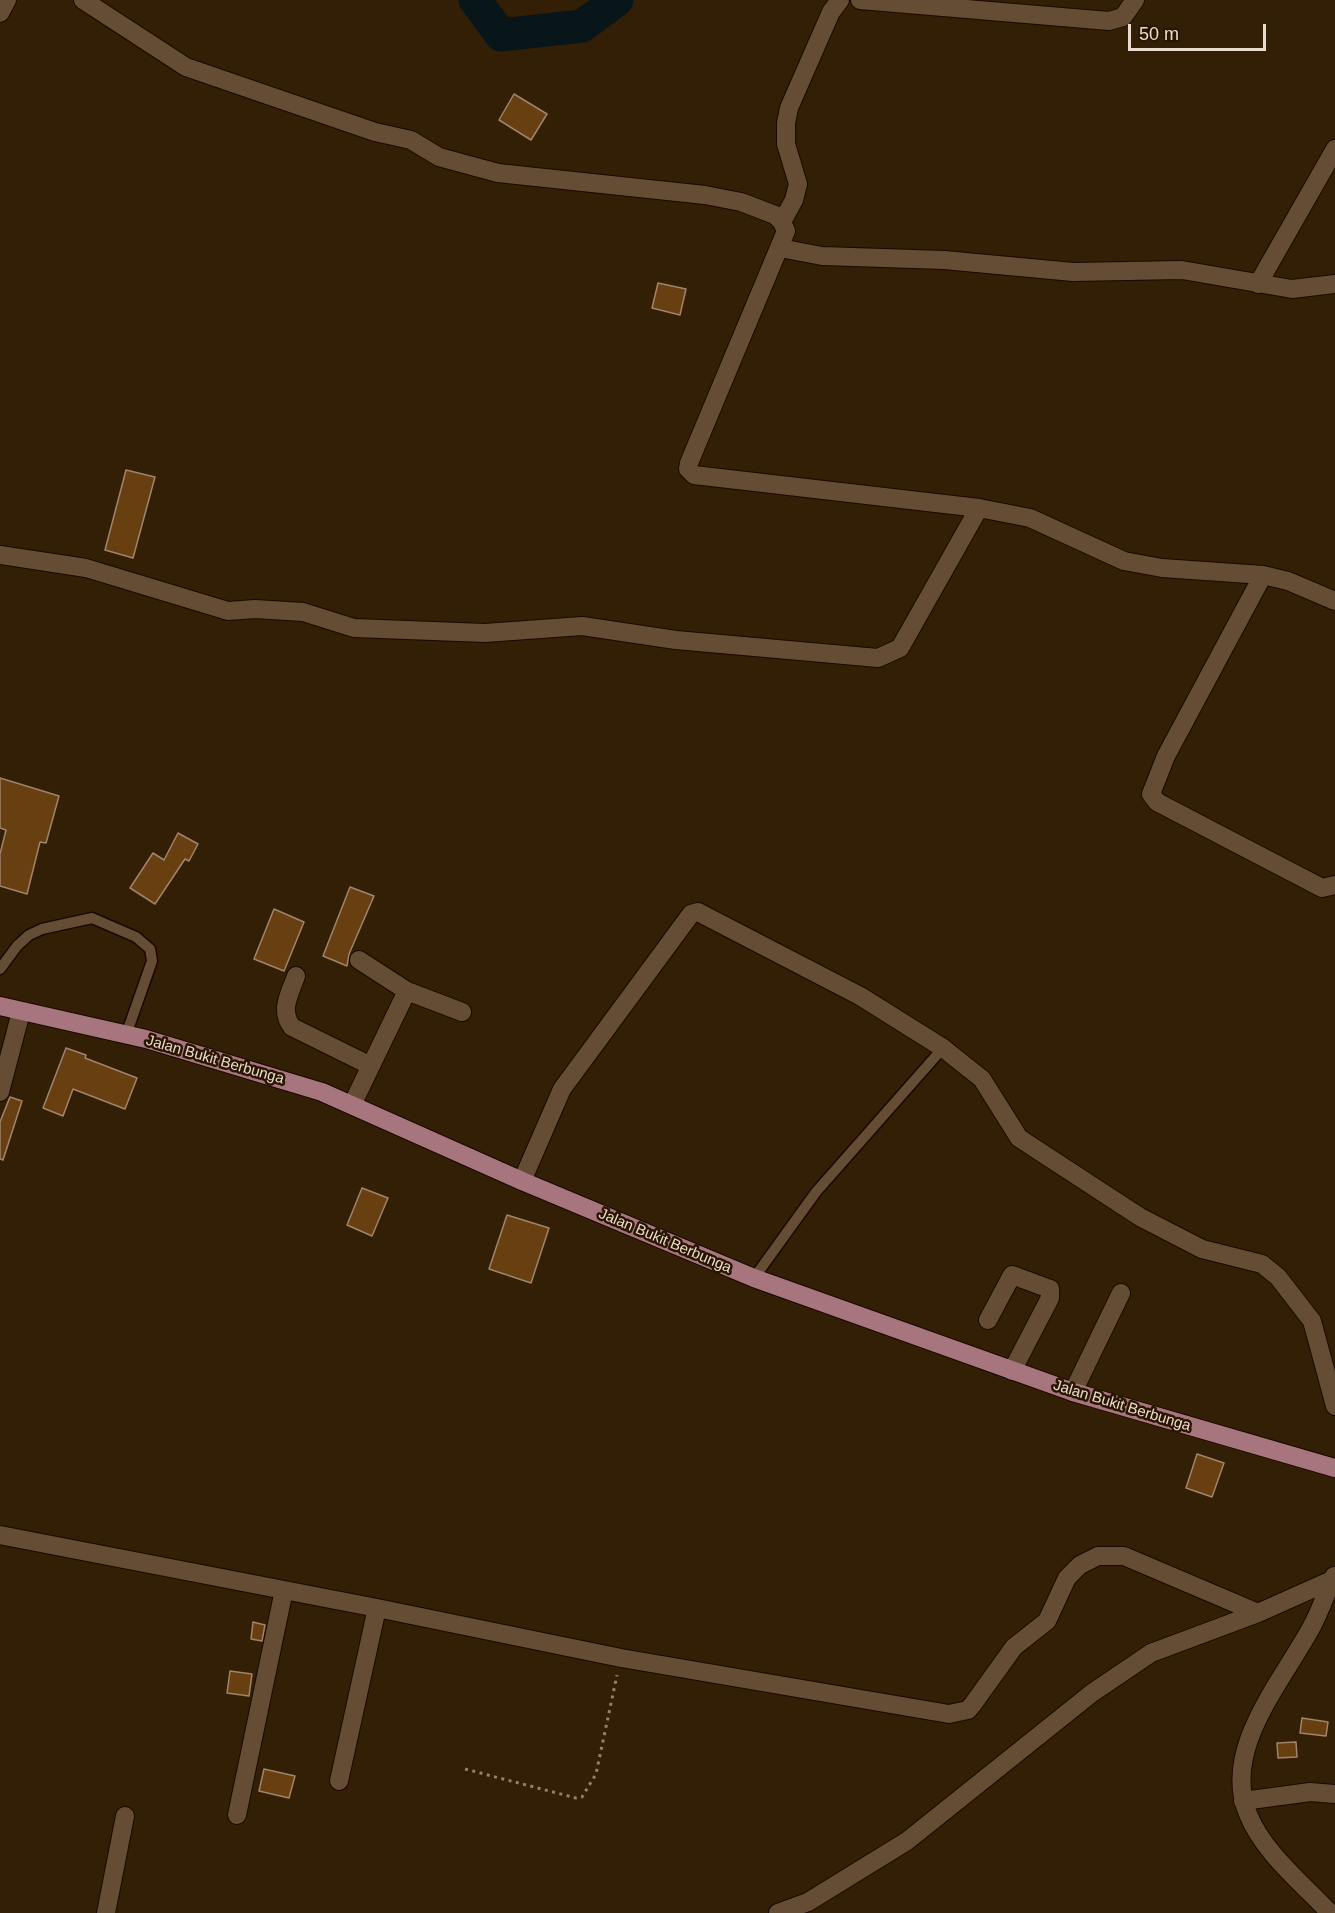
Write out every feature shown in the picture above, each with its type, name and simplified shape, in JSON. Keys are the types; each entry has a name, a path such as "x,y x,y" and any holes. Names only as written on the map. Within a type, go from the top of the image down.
{"main road":[{"name":"Jalan Bukit Berbunga","path":"0,1006 126,1035 322,1092 754,1278 1073,1392 1335,1468"}],"street":[{"path":"0,12 7,0"},
{"path":"83,0 186,67 375,132 411,140 439,157 466,166 498,173 705,195 762,209 783,222 786,231 780,248 688,469 694,475 978,507 1030,518 1124,561 1162,568 1263,575 1288,581 1335,600"},
{"path":"783,222 794,200 798,184 786,144 789,108 831,12 840,0"},
{"path":"860,0 1109,21 1123,17 1135,0"},
{"path":"1258,284 1335,149"},
{"path":"780,248 832,257 944,260 1073,272 1182,270 1292,290 1335,284"},
{"path":"0,555 86,568 228,611 255,609 303,612 354,628 485,633 582,626 676,640 878,658 900,648 978,507"},
{"path":"1263,575 1166,756 1150,794 1157,802 1322,888 1335,885"},
{"path":"522,1180 562,1089 693,913 702,914 860,996 943,1048 982,1079 1019,1138 1140,1217 1202,1249 1262,1264 1278,1277 1312,1320 1335,1406"},
{"path":"359,960 407,991 462,1012"},
{"path":"296,976 285,1006 285,1016 292,1027 371,1065"},
{"path":"352,1105 407,991"},
{"path":"0,1092 21,1012"},
{"path":"988,1320 1012,1275 1050,1289 1050,1298 1012,1371"},
{"path":"1073,1392 1121,1293"},
{"path":"0,1535 621,1658 949,1714 968,1710 974,1704 1014,1647 1047,1621 1067,1578 1091,1558 1114,1554 1124,1556 1258,1613"},
{"path":"778,1913 808,1902 907,1841 1092,1693 1151,1653 1258,1613 1334,1577"},
{"path":"1330,1913 1266,1845 1248,1816 1239,1790 1240,1770 1252,1730 1314,1624 1334,1577"},
{"path":"237,1815 284,1590"},
{"path":"339,1781 377,1608"},
{"path":"1243,1801 1310,1792 1335,1794"},
{"path":"106,1913 125,1816"}],"lane":[{"path":"0,969 17,946 42,929 92,918 136,937 150,949 152,961 126,1035"},
{"path":"754,1278 816,1192 943,1048"}],"path":[{"path":"465,1769 576,1798 582,1797 596,1774 621,1658"}],"building":[{"path":"514,94 547,114 531,140 499,120"},
{"path":"658,283 686,289 680,315 652,308"},
{"path":"126,470 155,477 133,558 105,550"},
{"path":"0,778 59,796 46,843 40,842 27,894 0,886 0,854 6,830 0,828"},
{"path":"178,833 198,844 189,861 185,859 155,904 130,888 153,853 164,860"},
{"path":"350,887 374,896 349,954 347,966 323,956"},
{"path":"274,909 304,922 284,971 254,959"},
{"path":"66,1048 86,1055 85,1058 137,1078 125,1109 73,1089 63,1116 43,1108"},
{"path":"10,1097 22,1101 3,1160 0,1159 0,1122"},
{"path":"362,1188 388,1198 372,1236 347,1225"},
{"path":"507,1215 549,1228 531,1283 489,1269"},
{"path":"1197,1454 1224,1463 1212,1497 1186,1488"},
{"path":"253,1622 265,1625 262,1641 251,1639"},
{"path":"230,1671 252,1674 249,1696 227,1693"},
{"path":"1302,1718 1328,1722 1326,1736 1300,1733"},
{"path":"1296,1742 1297,1757 1278,1758 1277,1743"},
{"path":"264,1769 295,1776 289,1798 259,1791"}],"waterway":[{"path":"475,0 501,35 582,26 617,0"}]}
